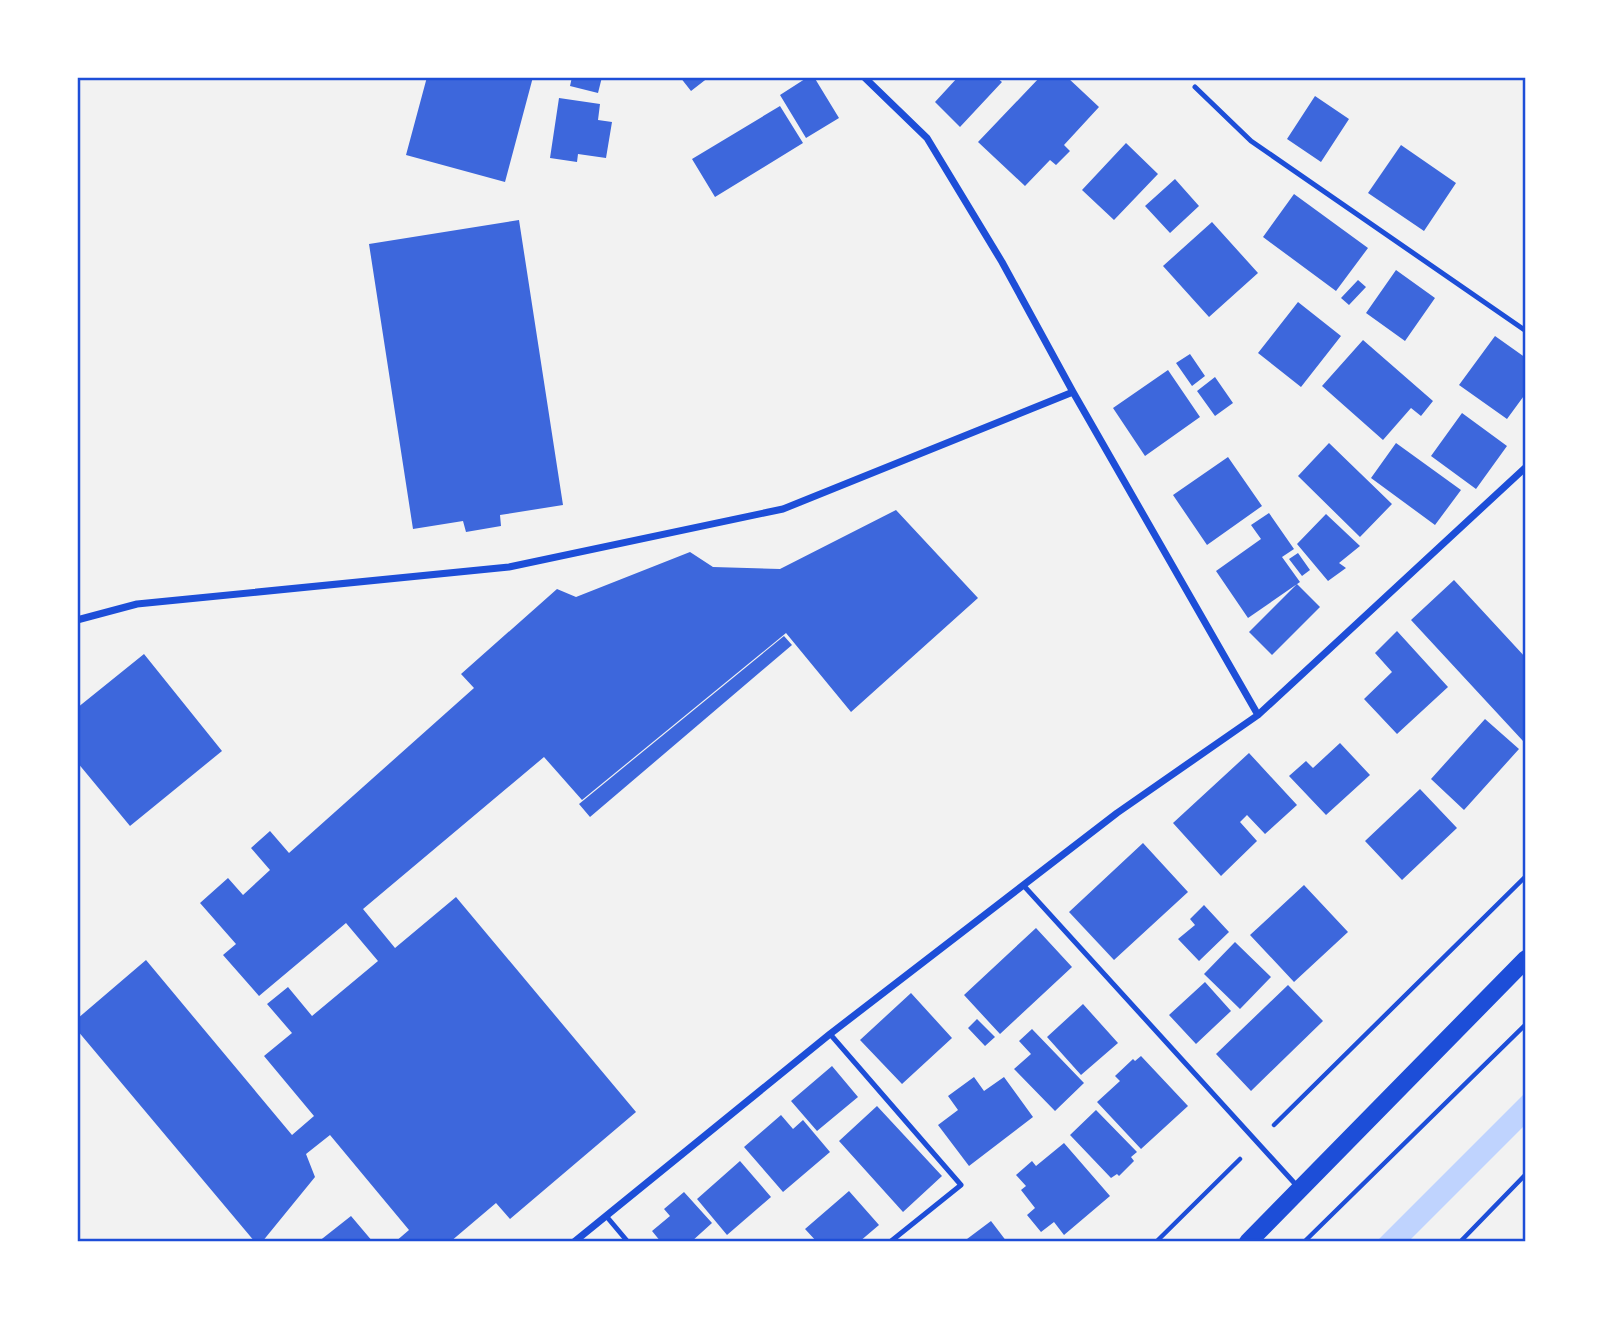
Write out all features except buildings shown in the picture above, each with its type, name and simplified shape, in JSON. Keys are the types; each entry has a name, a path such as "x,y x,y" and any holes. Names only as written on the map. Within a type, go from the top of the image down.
{"main road":[{"path":"1248,1242 1526,959"}],"street":[{"path":"864,77 927,138 1002,262 1073,392 1258,715"},
{"path":"77,620 137,604 509,567 783,509 1073,392"},
{"path":"574,1242 830,1034 1117,814 1258,715 1526,467"}],"lane":[{"path":"1195,87 1251,141 1526,331"},
{"path":"1024,886 1300,1189"},
{"path":"830,1034 961,1185 890,1242"},
{"path":"607,1217 628,1242"}],"path":[{"path":"1156,1242 1526,876"},
{"path":"1304,1242 1526,1024"},
{"path":"1460,1242 1526,1174"}],"water":[{"path":"1526,1092 1526,1124 1408,1242 1376,1242"}]}
